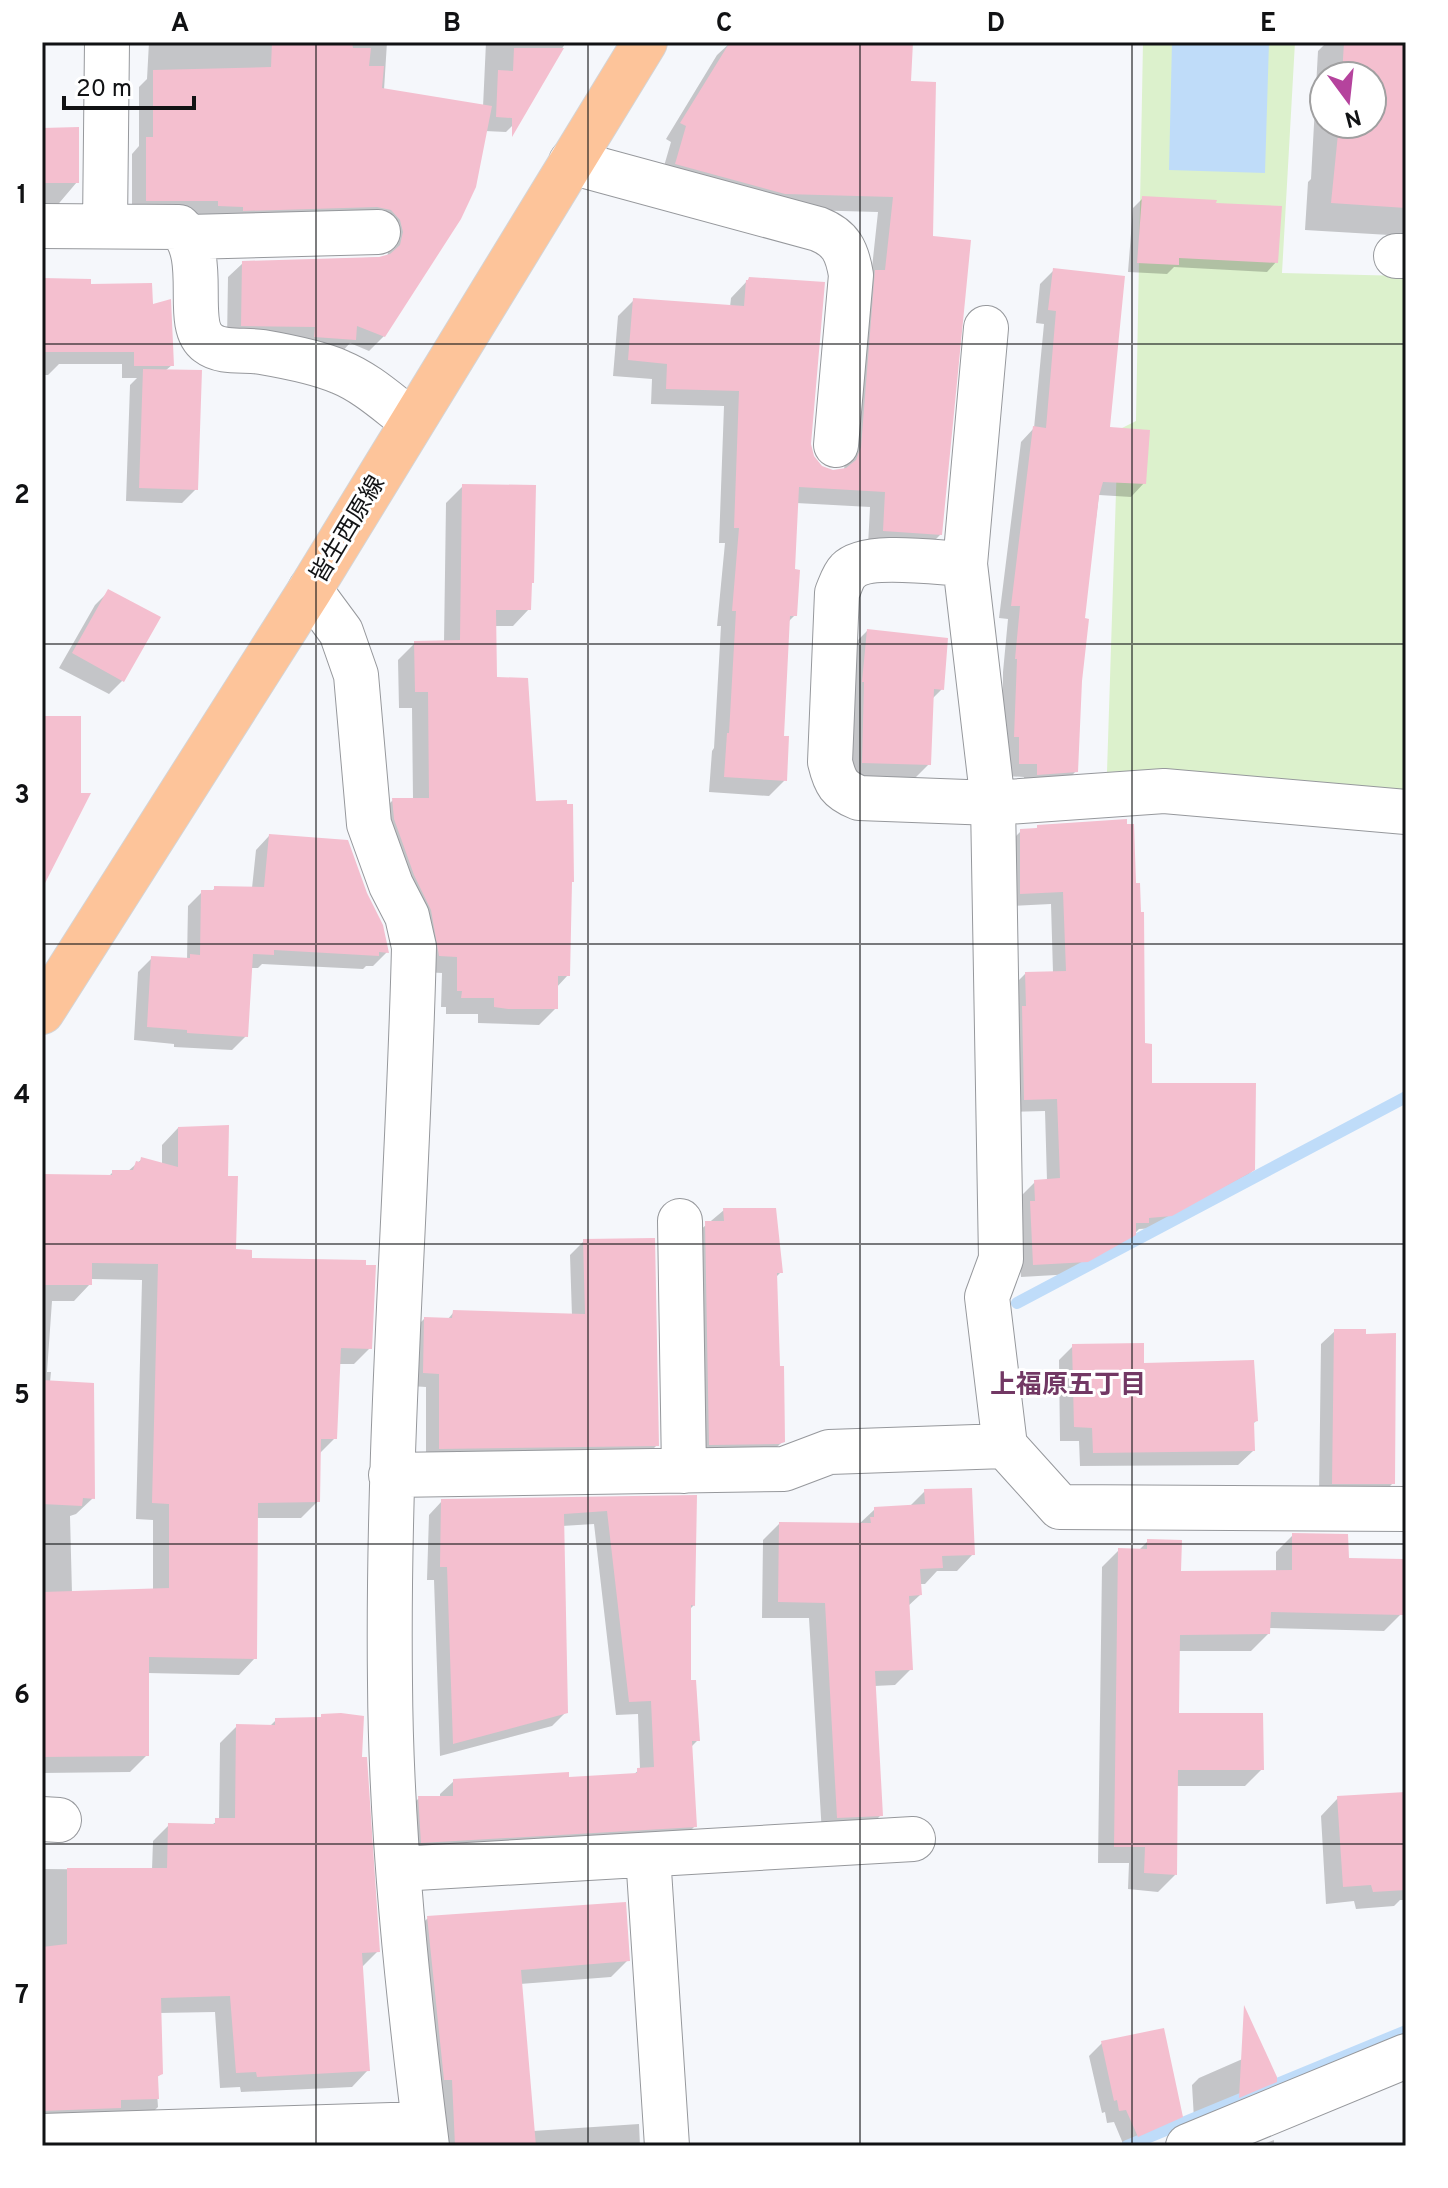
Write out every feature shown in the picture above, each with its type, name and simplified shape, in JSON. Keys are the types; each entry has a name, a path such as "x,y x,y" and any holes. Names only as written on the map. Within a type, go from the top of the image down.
{"main road":[{"name":"皆生西原線","path":"42,1012 310,590 645,42"}],"street":[{"path":"105,226 107,42"},
{"path":"571,162 818,229 841,242 848,255 851,275 836,445"},
{"path":"42,226 179,227 189,237 194,250 197,319 205,342 214,347 260,352 339,371 372,390 412,421"},
{"path":"189,237 378,232"},
{"path":"986,328 965,564 993,803 1001,1259 987,1297 1005,1446 1060,1507 1406,1509"},
{"path":"965,564 872,560 849,569 837,593 830,762 834,781 843,791 859,798 993,803 1164,791 1406,812"},
{"path":"42,2136 426,2135 399,1869 390,1685 391,1475 414,947 407,916 391,885 369,824 356,675 341,632 310,590"},
{"path":"680,1221 684,1471"},
{"path":"391,1475 784,1469 829,1452 1005,1446"},
{"path":"399,1869 913,1839"},
{"path":"648,1855 667,2146"},
{"path":"1188,2146 1406,2056"}],"green space":[{"path":"1143,42 1295,42 1282,273 1406,276 1406,792 1158,770 1107,772 1118,430 1136,421"}],"water":[{"path":"1172,42 1269,42 1265,173 1169,170"}],"building":[{"path":"272,42 352,42 353,48 371,48 369,66 384,66 382,88 492,106 476,187 461,219 385,337 357,326 356,340 314,337 315,327 241,326 242,261 379,257 390,254 400,245 403,232 400,220 391,210 377,207 243,211 243,207 218,206 218,201 146,201 146,137 153,137 153,70 271,67"},
{"path":"730,42 913,42 911,81 936,82 933,236 971,240 942,535 883,531 885,492 799,487 795,569 800,570 797,616 790,616 784,736 789,736 787,781 724,777 736,611 732,611 739,528 734,528 739,391 666,389 667,364 628,360 633,298 744,306 746,280 749,277 825,282 811,444 814,456 822,466 833,470 846,468 856,460 861,447 875,270 885,270 893,197 785,194 675,164 686,126 680,123"},
{"path":"1344,42 1406,42 1406,208 1331,203 1337,140 1388,140 1388,60 1343,60"},
{"path":"514,48 564,48 512,137 512,118 496,117 498,70 513,71"},
{"path":"79,127 79,183 42,183 42,128"},
{"path":"1142,196 1282,206 1278,263 1179,258 1179,265 1137,263"},
{"path":"1053,268 1125,276 1110,427 1150,430 1146,484 1103,482 1099,496 1085,618 1089,619 1082,681 1078,772 1037,775 1037,764 1019,764 1019,737 1014,737 1015,659 1020,606 1011,606 1033,426 1046,428 1056,311 1048,310"},
{"path":"42,278 91,279 91,284 152,283 153,304 171,299 174,366 134,366 134,352 42,352"},
{"path":"143,369 202,370 198,490 139,488"},
{"path":"462,484 536,485 531,610 496,610 497,677 528,678 536,801 567,800 567,804 573,804 570,976 558,976 558,1009 508,1009 494,1007 494,998 461,998 462,991 457,991 457,957 439,956 431,910 414,875 394,819 392,798 429,798 428,692 415,692 414,641 460,640"},
{"path":"108,589 161,617 124,682 72,653"},
{"path":"867,629 948,638 944,690 934,689 931,765 862,763 862,682"},
{"path":"42,716 81,716 81,793 91,793 42,889"},
{"path":"1127,819 1127,824 1134,824 1136,883 1140,883 1141,912 1144,912 1145,1043 1152,1044 1152,1083 1256,1083 1255,1170 1172,1216 1149,1218 1149,1223 1136,1223 1136,1235 1088,1262 1033,1265 1030,1201 1035,1201 1034,1180 1060,1178 1057,1099 1024,1100 1022,1006 1026,1006 1025,972 1066,971 1063,892 1020,894 1020,829 1037,828 1037,825"},
{"path":"269,834 348,840 367,893 383,925 389,953 379,952 379,956 274,950 274,955 253,954 248,1037 147,1027 151,956 190,958 190,954 200,955 201,890 214,890 214,886 264,887"},
{"path":"229,1125 228,1176 238,1176 236,1249 252,1250 252,1258 366,1260 366,1265 376,1265 372,1349 341,1348 337,1439 321,1439 320,1502 258,1503 257,1659 149,1657 149,1756 42,1757 42,1592 169,1588 169,1504 152,1503 158,1264 92,1263 92,1285 42,1285 42,1174 112,1175 112,1170 133,1170 141,1157 178,1167 178,1127"},
{"path":"723,1208 776,1208 783,1273 777,1273 780,1366 784,1366 785,1442 779,1444 709,1445 705,1221 724,1221"},
{"path":"655,1238 659,1446 439,1449 439,1374 423,1373 424,1317 452,1318 453,1310 585,1314 583,1239"},
{"path":"1334,1329 1366,1329 1366,1334 1396,1333 1395,1484 1332,1484"},
{"path":"1144,1343 1144,1363 1254,1360 1258,1421 1254,1422 1255,1451 1093,1453 1092,1428 1074,1427 1072,1344"},
{"path":"42,1380 94,1383 95,1499 83,1498 82,1506 42,1504"},
{"path":"972,1488 975,1555 942,1556 943,1568 920,1569 922,1595 909,1596 913,1670 875,1671 883,1816 837,1818 825,1603 778,1602 779,1522 871,1523 874,1507 925,1504 924,1489"},
{"path":"697,1495 695,1606 691,1605 691,1680 696,1680 700,1741 692,1741 697,1827 421,1843 418,1796 453,1796 453,1779 569,1772 569,1777 637,1773 637,1768 654,1767 651,1701 629,1702 607,1511 564,1514 568,1713 453,1744 447,1567 440,1567 441,1499"},
{"path":"1292,1533 1348,1534 1349,1558 1403,1559 1403,1615 1271,1612 1270,1634 1180,1635 1179,1713 1263,1713 1264,1770 1178,1770 1177,1875 1144,1873 1145,1847 1114,1847 1118,1548 1147,1549 1147,1539 1182,1540 1181,1571 1292,1570"},
{"path":"321,1714 364,1716 362,1757 367,1757 380,1952 362,1953 370,2071 257,2077 256,2072 236,2073 230,1996 161,1998 163,2074 158,2076 159,2099 121,2100 121,2108 42,2111 42,1947 67,1944 67,1868 167,1868 168,1823 215,1824 215,1818 235,1818 236,1724 275,1725 275,1718 321,1717"},
{"path":"1406,1792 1406,1890 1373,1892 1371,1885 1343,1887 1337,1796"},
{"path":"626,1902 630,1961 521,1970 536,2146 455,2146 452,2080 444,2080 427,1916"},
{"path":"1244,2005 1277,2082 1239,2098"},
{"path":"1164,2028 1183,2117 1138,2137 1126,2110 1119,2111 1117,2100 1114,2101 1101,2041"}],"waterway":[{"path":"1017,1303 1406,1097"},
{"path":"1127,2146 1406,2031"}],"district":[{"name":"上福原五丁目","path":"1068,1384"}]}
